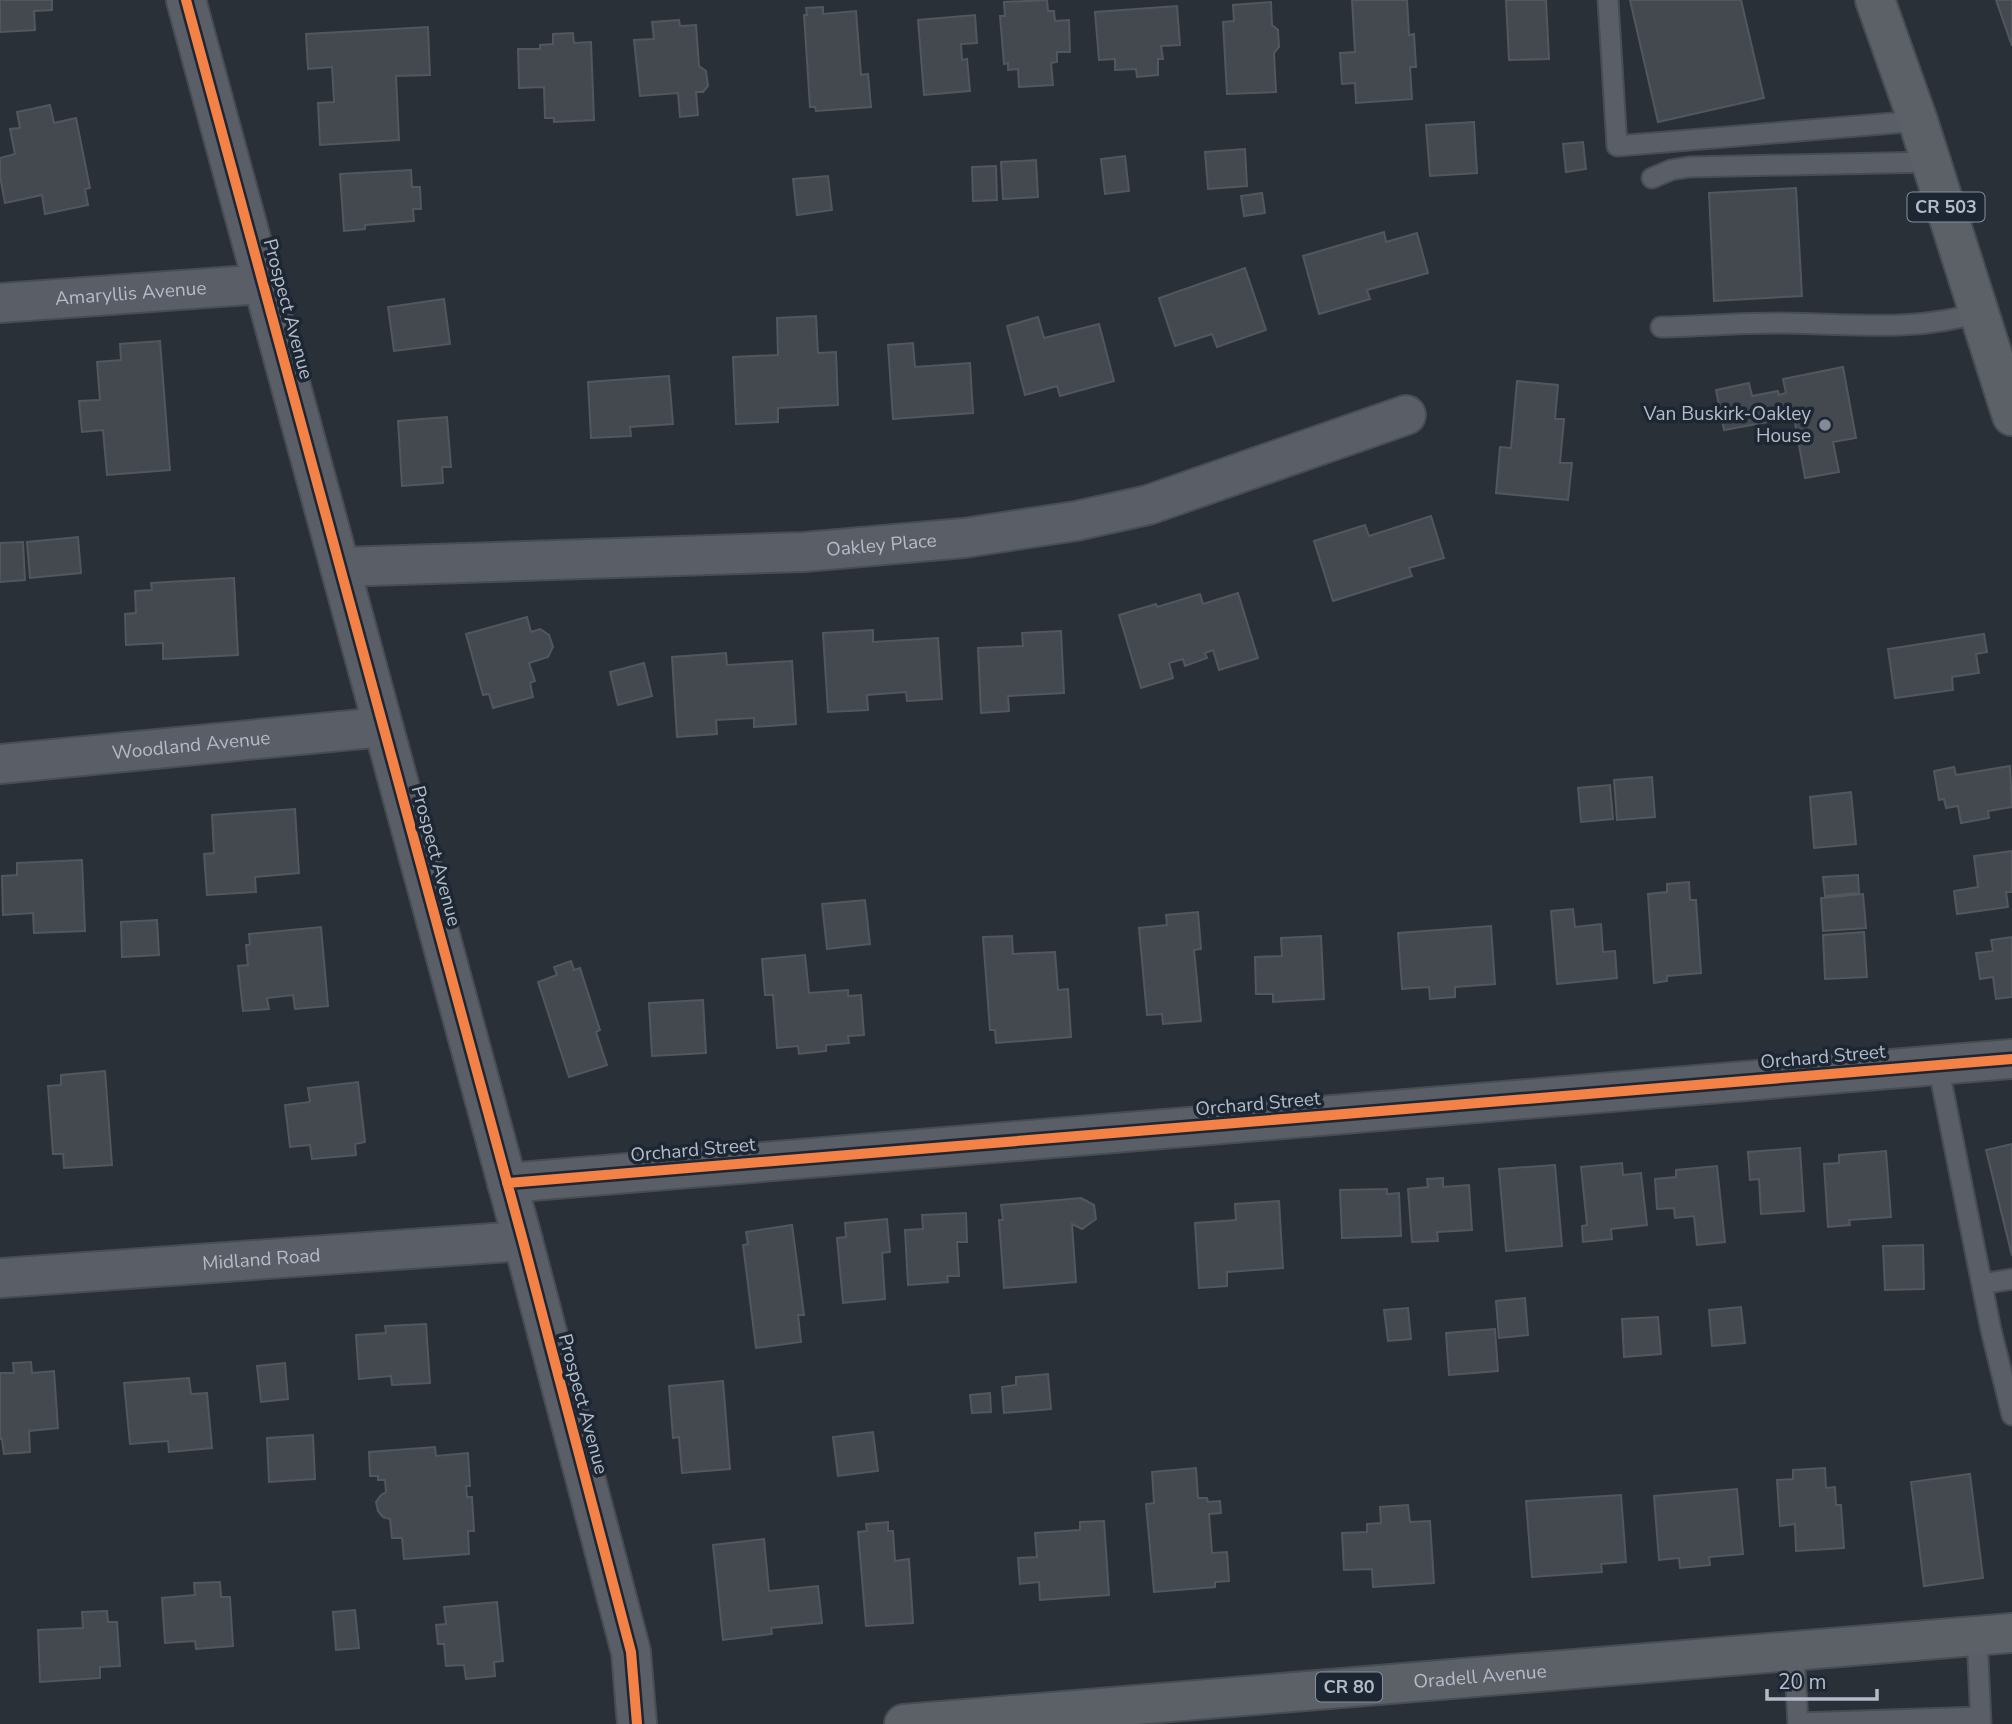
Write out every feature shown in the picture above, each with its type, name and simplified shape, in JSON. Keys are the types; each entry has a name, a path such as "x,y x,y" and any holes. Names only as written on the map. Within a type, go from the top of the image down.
{"main road":[{"name":"CR 503","path":"1875,0 1931,162 1994,331 2012,416"},
{"name":"Oradell Avenue","path":"904,1724 1994,1634"}],"street":[{"name":"Prospect Avenue","path":"186,0 523,1241 631,1652 637,1724"},
{"name":"Amaryllis Avenue","path":"0,303 263,284"},
{"name":"Oakley Place","path":"340,567 804,552 964,538 1076,521 1148,505 1406,415"},
{"name":"Woodland Avenue","path":"0,764 383,727"},
{"name":"Orchard Street","path":"507,1183 2012,1059"},
{"name":"Midland Road","path":"0,1278 523,1241"}],"lane":[{"path":"1608,0 1617,146 1918,121"},
{"path":"1651,178 1671,170 1689,167 1931,162"},
{"path":"1661,327 1777,323 1910,326 1952,321 1994,331"},
{"path":"1938,1065 1982,1284 2012,1415"},
{"path":"1982,1284 2012,1279"},
{"path":"1794,1650 1798,1723 1981,1721 1994,1634"}],"building":[{"path":"0,0 52,0 52,10 34,11 35,30 0,32"},
{"path":"1047,0 1048,11 1054,11 1055,21 1069,20 1070,52 1057,52 1057,62 1051,63 1053,85 1019,87 1018,69 1008,70 1008,63 1004,64 1000,16 1005,16 1004,2"},
{"path":"1352,0 1407,0 1409,35 1414,34 1416,67 1410,67 1412,99 1356,103 1355,83 1342,84 1340,53 1355,52"},
{"path":"1506,0 1546,0 1549,59 1509,60"},
{"path":"1630,0 1741,0 1764,98 1658,122"},
{"path":"1996,0 2012,0 2012,46"},
{"path":"1271,2 1272,25 1278,30 1279,47 1274,53 1276,92 1227,94 1223,22 1234,21 1233,5"},
{"path":"1177,6 1180,45 1161,46 1163,59 1158,59 1158,75 1137,77 1136,69 1115,70 1115,59 1099,60 1095,12"},
{"path":"823,7 823,14 856,11 861,75 868,74 871,107 816,111 815,107 810,107 804,15 807,15 806,8"},
{"path":"975,15 977,43 961,44 962,60 967,59 970,91 924,95 918,20"},
{"path":"679,20 680,26 696,25 699,66 706,71 708,86 703,92 696,92 698,115 680,117 678,93 640,96 634,40 654,39 652,22"},
{"path":"428,27 430,75 396,76 399,140 320,145 318,103 334,102 332,67 308,69 306,34"},
{"path":"573,33 574,43 591,42 594,120 554,122 554,118 545,118 544,87 519,88 518,49 540,49 540,45 553,44 553,34"},
{"path":"50,105 54,123 76,118 90,188 85,189 88,205 45,214 42,195 5,203 0,158 15,154 10,129 20,128 17,112"},
{"path":"1474,122 1477,173 1430,176 1426,125"},
{"path":"1583,142 1586,169 1566,172 1563,144"},
{"path":"1245,149 1247,186 1208,189 1205,152"},
{"path":"1125,156 1129,191 1105,194 1101,159"},
{"path":"1036,160 1038,197 1003,199 1001,162"},
{"path":"996,166 997,200 973,201 972,167"},
{"path":"411,170 412,187 420,187 421,209 413,209 414,221 365,225 365,229 344,231 340,174"},
{"path":"828,176 832,210 797,215 793,179"},
{"path":"1796,188 1802,296 1714,301 1709,193"},
{"path":"1262,193 1265,213 1244,216 1241,196"},
{"path":"1384,232 1386,242 1417,233 1428,273 1367,290 1370,299 1319,314 1303,256"},
{"path":"1245,268 1266,330 1217,347 1212,334 1175,346 1159,298"},
{"path":"444,299 450,344 394,351 388,307"},
{"path":"816,316 818,353 836,352 838,405 778,408 778,422 736,424 733,357 778,355 777,318"},
{"path":"1038,317 1044,338 1099,324 1114,381 1060,396 1057,386 1025,395 1007,326"},
{"path":"160,341 170,470 107,475 103,430 82,432 79,401 100,400 97,362 121,360 120,344"},
{"path":"913,343 915,367 970,363 973,413 893,419 888,345"},
{"name":"Van Buskirk-Oakley House","path":"1843,367 1856,438 1833,442 1839,472 1805,478 1793,412 1778,415 1779,420 1724,430 1716,390 1749,383 1752,396 1778,391 1779,395 1786,393 1783,379"},
{"path":"669,376 673,424 630,427 631,436 591,438 588,382"},
{"path":"1517,381 1558,385 1555,419 1564,419 1560,463 1572,463 1568,500 1496,493 1500,447 1511,448"},
{"path":"447,417 451,467 442,467 443,483 402,486 398,421"},
{"path":"1431,516 1444,558 1409,568 1412,576 1333,601 1314,541 1365,525 1369,536"},
{"path":"78,537 81,573 30,578 27,542"},
{"path":"23,542 25,580 0,582 0,543"},
{"path":"234,578 238,655 163,659 163,643 126,645 125,614 136,613 135,591 152,590 151,583"},
{"path":"1238,593 1258,658 1219,670 1213,650 1205,653 1207,658 1185,666 1183,659 1169,663 1173,678 1141,688 1119,615 1200,594 1203,604"},
{"path":"527,617 531,632 540,629 549,635 553,647 548,657 529,663 535,681 530,683 533,697 493,708 489,694 483,695 466,634"},
{"path":"873,630 873,642 938,638 942,699 907,701 906,692 867,695 868,710 828,712 823,633"},
{"path":"1061,631 1064,693 1008,696 1009,711 981,713 978,648 1023,646 1022,633"},
{"path":"1984,634 1987,652 1976,654 1979,673 1952,677 1953,690 1895,698 1888,649"},
{"path":"726,653 727,665 792,661 796,724 754,727 754,718 716,720 717,734 677,737 672,657"},
{"path":"644,663 652,696 618,705 610,672"},
{"path":"2010,766 2012,807 1988,811 1989,818 1961,823 1958,806 1946,808 1944,799 1939,800 1934,771 1954,767 1956,775"},
{"path":"1652,777 1655,817 1617,820 1614,780"},
{"path":"1610,785 1613,819 1581,822 1578,788"},
{"path":"1851,792 1856,844 1814,848 1810,797"},
{"path":"295,809 299,873 255,877 256,892 207,895 204,854 214,853 212,815"},
{"path":"2012,851 2012,892 2006,892 2008,907 1957,914 1954,891 1978,887 1974,856"},
{"path":"82,860 85,931 34,933 33,913 3,915 2,876 17,875 17,863"},
{"path":"1858,875 1859,893 1825,896 1823,877"},
{"path":"1689,882 1690,900 1696,900 1701,973 1667,976 1667,981 1654,983 1648,894 1667,892 1667,884"},
{"path":"1863,894 1866,928 1823,931 1821,898"},
{"path":"865,900 870,944 827,949 822,904"},
{"path":"1573,909 1575,927 1601,924 1603,952 1615,951 1617,978 1557,984 1551,911"},
{"path":"1198,912 1201,949 1194,950 1201,1021 1163,1024 1162,1014 1147,1015 1139,928 1167,925 1166,915"},
{"path":"157,920 159,955 122,957 121,922"},
{"path":"1491,926 1495,984 1455,987 1455,997 1430,999 1429,987 1402,989 1398,933"},
{"path":"321,927 328,1006 295,1009 293,995 267,998 269,1009 243,1011 238,966 248,965 246,945 250,945 249,934"},
{"path":"1864,932 1867,977 1825,979 1823,935"},
{"path":"1012,936 1013,954 1055,952 1058,990 1068,989 1071,1037 996,1043 995,1030 990,1030 983,937"},
{"path":"1321,936 1324,999 1273,1002 1273,994 1256,994 1255,957 1282,956 1281,938"},
{"path":"2012,937 2012,997 1996,999 1993,977 1980,979 1976,953 1993,951 1991,940"},
{"path":"805,955 809,993 848,990 848,996 861,995 864,1035 848,1036 849,1043 826,1045 826,1051 799,1054 798,1046 777,1048 773,995 765,995 762,959"},
{"path":"571,961 574,970 580,968 600,1030 596,1032 607,1065 569,1077 538,982 557,975 554,967"},
{"path":"703,1000 706,1053 652,1056 649,1003"},
{"path":"105,1071 112,1165 64,1168 63,1154 53,1154 48,1086 61,1085 61,1075"},
{"path":"358,1082 365,1142 355,1144 356,1155 312,1159 310,1145 290,1147 285,1105 310,1102 308,1088"},
{"path":"2012,1144 2012,1256 1986,1150"},
{"path":"1800,1148 1804,1211 1761,1214 1759,1179 1750,1180 1748,1152"},
{"path":"1886,1151 1891,1217 1849,1220 1850,1225 1828,1227 1824,1164 1839,1163 1839,1155"},
{"path":"1622,1163 1623,1175 1641,1173 1647,1225 1611,1229 1612,1239 1583,1242 1582,1226 1587,1225 1581,1167"},
{"path":"1555,1165 1562,1246 1506,1251 1499,1169"},
{"path":"1717,1166 1725,1242 1697,1245 1694,1216 1675,1218 1674,1208 1657,1209 1655,1179 1676,1177 1676,1170"},
{"path":"1443,1178 1443,1187 1469,1185 1472,1230 1437,1232 1438,1241 1412,1242 1408,1189 1428,1187 1427,1179"},
{"path":"1387,1189 1387,1194 1399,1193 1401,1236 1342,1238 1340,1190"},
{"path":"1081,1198 1094,1205 1096,1219 1082,1229 1072,1224 1076,1282 1004,1288 999,1220 1003,1220 1001,1205"},
{"path":"1279,1201 1283,1268 1227,1272 1227,1286 1199,1288 1195,1223 1236,1220 1235,1204"},
{"path":"966,1213 967,1242 957,1242 959,1276 947,1276 948,1282 908,1285 905,1230 923,1229 922,1215"},
{"path":"887,1219 890,1252 882,1253 885,1299 843,1303 837,1238 846,1237 845,1223"},
{"path":"792,1225 804,1315 798,1315 801,1342 756,1348 743,1245 748,1244 746,1232"},
{"path":"1923,1245 1924,1289 1885,1290 1883,1246"},
{"path":"1525,1298 1528,1335 1499,1338 1496,1301"},
{"path":"1741,1307 1745,1343 1712,1346 1709,1310"},
{"path":"1408,1308 1411,1339 1388,1341 1384,1310"},
{"path":"1658,1317 1661,1354 1624,1357 1622,1319"},
{"path":"426,1324 430,1383 392,1385 391,1376 359,1379 356,1335 386,1333 385,1326"},
{"path":"1495,1329 1498,1371 1449,1375 1446,1333"},
{"path":"31,1362 32,1373 54,1371 58,1428 29,1431 30,1452 4,1454 0,1439 0,1373 14,1373 13,1363"},
{"path":"285,1363 288,1399 261,1402 257,1366"},
{"path":"1048,1374 1051,1409 1004,1413 1002,1387 1016,1385 1016,1377"},
{"path":"189,1378 191,1394 207,1393 212,1448 169,1452 168,1441 130,1444 124,1383"},
{"path":"723,1381 730,1469 682,1473 679,1437 673,1438 669,1386"},
{"path":"990,1393 991,1412 972,1413 970,1395"},
{"path":"873,1432 878,1471 838,1476 833,1437"},
{"path":"313,1435 315,1479 269,1482 267,1438"},
{"path":"435,1447 436,1456 468,1453 470,1486 466,1486 467,1497 472,1497 474,1531 468,1531 469,1554 404,1559 402,1538 392,1538 390,1519 383,1517 378,1511 376,1502 386,1492 385,1480 370,1476 369,1452"},
{"path":"1196,1468 1198,1498 1207,1498 1208,1502 1220,1501 1221,1513 1209,1514 1212,1553 1227,1552 1229,1581 1215,1582 1215,1587 1154,1592 1146,1504 1154,1503 1152,1472"},
{"path":"1825,1468 1826,1488 1835,1487 1836,1505 1841,1505 1844,1548 1796,1551 1795,1524 1780,1526 1777,1480 1793,1479 1793,1470"},
{"path":"1970,1474 1983,1578 1924,1586 1911,1482"},
{"path":"1737,1489 1743,1554 1709,1557 1710,1565 1680,1568 1679,1558 1659,1560 1654,1496"},
{"path":"1621,1495 1626,1562 1601,1564 1602,1572 1532,1577 1526,1501"},
{"path":"1408,1505 1410,1522 1430,1521 1434,1583 1373,1587 1372,1569 1344,1570 1342,1533 1367,1532 1367,1524 1381,1523 1380,1507"},
{"path":"1104,1521 1109,1595 1040,1600 1039,1582 1020,1584 1018,1558 1037,1557 1035,1533 1080,1530 1080,1522"},
{"path":"888,1522 888,1531 893,1531 895,1561 909,1559 913,1623 866,1626 858,1532 867,1531 866,1524"},
{"path":"764,1539 769,1591 818,1586 822,1623 771,1628 772,1634 723,1640 713,1545"},
{"path":"220,1582 221,1597 230,1597 233,1646 196,1649 195,1641 165,1643 162,1598 195,1595 194,1583"},
{"path":"497,1602 503,1661 494,1662 495,1676 466,1679 464,1665 446,1666 444,1644 438,1644 436,1625 446,1624 444,1607"},
{"path":"355,1610 359,1648 336,1650 333,1612"},
{"path":"107,1611 108,1622 117,1622 120,1666 100,1667 100,1678 40,1682 38,1630 83,1628 82,1612"}],"cycle path":[{"path":"186,0 523,1241 631,1652 637,1724"},
{"path":"507,1183 2012,1059"}],"place":[{"name":"Van Buskirk-Oakley House","path":"1825,425"}]}
